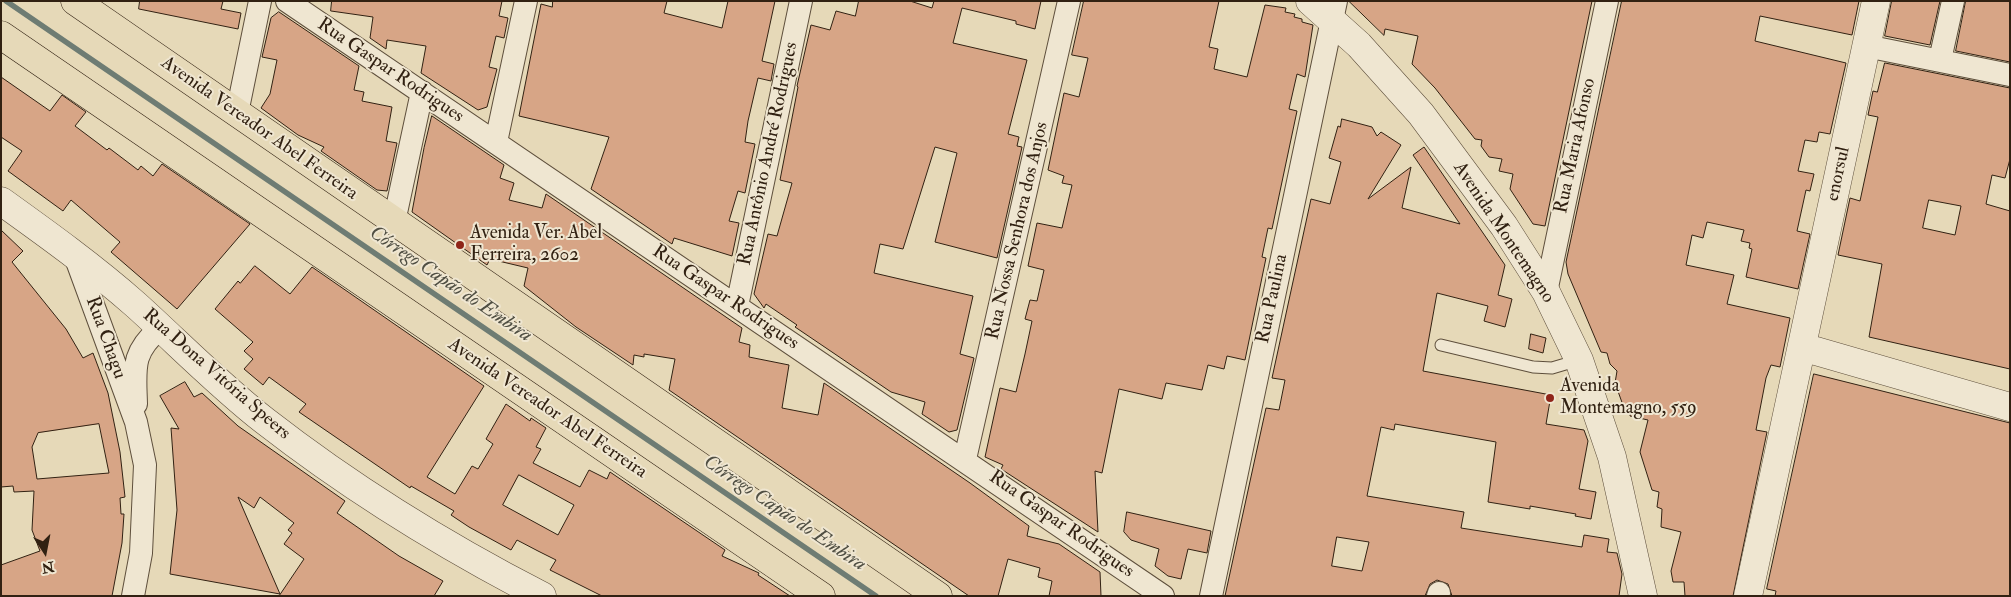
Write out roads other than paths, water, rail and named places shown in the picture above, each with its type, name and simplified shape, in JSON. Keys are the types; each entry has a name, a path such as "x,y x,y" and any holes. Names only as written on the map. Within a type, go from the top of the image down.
{"main road":[{"name":"Avenida Vereador Abel Ferreira","path":"75,1 938,596"},
{"name":"Avenida Vereador Abel Ferreira","path":"1,35 821,596"}],"street":[{"path":"237,113 260,1"},
{"name":"Rua Gaspar Rodrigues","path":"287,1 1163,596"},
{"path":"496,142 526,1"},
{"name":"Rua Antônio André Rodrigues","path":"736,306 800,1"},
{"name":"Rua Nossa Senhora dos Anjos","path":"965,460 1069,1"},
{"name":"Avenida Montemagno","path":"1310,1 1334,10 1359,46 1421,114 1504,226 1546,292 1579,360 1612,457 1643,596"},
{"name":"Rua Maria Afonso","path":"1546,292 1606,1"},
{"name":"enorsul","path":"1748,596 1876,1"},
{"path":"1940,60 1953,1"},
{"name":"Rua Paulina","path":"1211,596 1334,10"},
{"path":"1866,46 2010,75"},
{"path":"394,222 422,92"},
{"name":"Rua Dona Vitória Speers","path":"1,201 74,253 263,420 342,477 418,527 542,596"},
{"name":"Rua Chagu","path":"74,253 136,422 145,464 145,503 141,553 133,596"},
{"name":"Rua Chagu","path":"136,422 137,362 140,349 160,328"},
{"path":"1802,347 2010,407"}],"lane":[{"path":"1441,344 1533,367 1552,368 1579,360"}],"waterway":[{"name":"Córrego Capão do Embira","path":"6,1 876,596"}],"place":[{"name":"Avenida Ver. Abel Ferreira, 2602","path":"460,245"},
{"name":"Avenida Montemagno, 559","path":"1550,398"}]}
